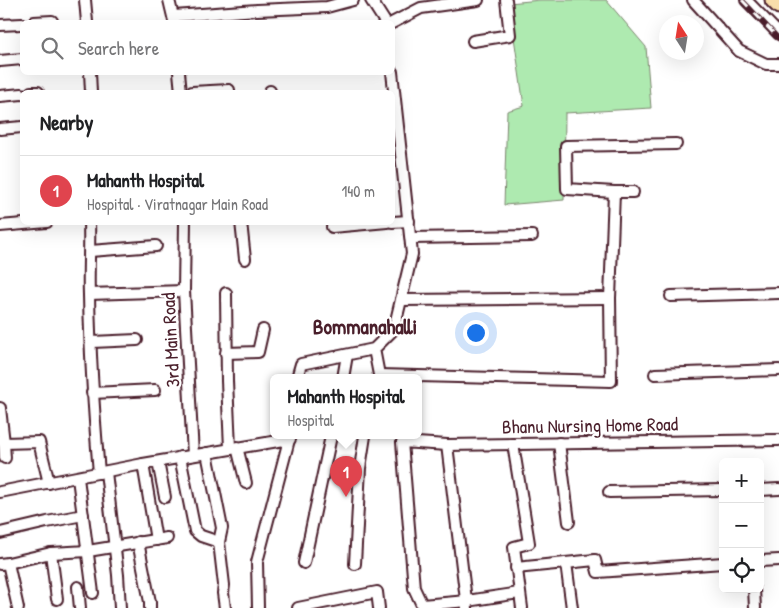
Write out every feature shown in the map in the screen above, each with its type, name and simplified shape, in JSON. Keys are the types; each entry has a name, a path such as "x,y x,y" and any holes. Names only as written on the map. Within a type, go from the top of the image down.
{"highway":[{"path":"773,0 779,6"}],"street":[{"path":"86,0 87,20"},
{"path":"170,0 174,19 258,10 328,7 353,0"},
{"path":"371,0 384,20"},
{"path":"395,21 421,8 478,0"},
{"path":"473,41 510,35 506,0"},
{"path":"693,0 738,51 766,64 779,64"},
{"path":"746,0 779,34"},
{"path":"0,26 20,24"},
{"path":"0,61 20,59"},
{"path":"90,75 91,90"},
{"path":"179,75 181,90"},
{"path":"392,75 393,90"},
{"path":"0,96 20,94"},
{"path":"298,374 301,364 374,350 394,329 412,254 409,221 397,157 395,123"},
{"path":"0,129 20,127"},
{"path":"633,192 567,190 566,146 676,144"},
{"path":"422,378 611,381 610,298 614,192"},
{"path":"395,222 409,221"},
{"path":"0,226 20,224"},
{"path":"89,225 92,393 115,546 120,608"},
{"name":"3rd Main Road","path":"185,225 184,291 193,455"},
{"path":"241,225 245,259"},
{"path":"332,227 354,225"},
{"path":"411,238 532,236"},
{"path":"90,251 156,246"},
{"path":"89,294 184,291"},
{"path":"226,293 226,353 233,448 246,483"},
{"path":"671,296 779,293"},
{"path":"401,300 610,298"},
{"path":"226,353 258,352 262,330"},
{"path":"92,342 137,340"},
{"path":"374,350 378,374"},
{"path":"343,374 347,354"},
{"path":"655,374 779,370"},
{"path":"92,393 155,390"},
{"path":"0,408 5,458"},
{"path":"0,492 280,439"},
{"path":"258,608 257,562 289,439"},
{"path":"304,563 330,439"},
{"path":"354,564 360,468 365,439"},
{"name":"Bhanu Nursing Home Road","path":"422,607 414,588 402,442 447,445 779,440"},
{"path":"4,443 39,442 49,483"},
{"path":"559,443 569,522"},
{"path":"513,444 529,543 514,547 522,608"},
{"path":"447,445 467,605"},
{"path":"207,453 222,528 219,542 225,608"},
{"path":"180,458 196,531 201,536 219,542"},
{"path":"158,462 166,497"},
{"path":"18,608 4,564 51,553 88,551 162,539 143,464"},
{"path":"78,478 93,594"},
{"path":"764,490 779,489"},
{"path":"609,492 719,490"},
{"path":"0,533 83,515"},
{"path":"138,542 150,608"},
{"path":"51,553 57,599"},
{"path":"516,568 595,560 598,572 719,563"},
{"path":"764,561 779,560"},
{"path":"566,563 572,608"},
{"path":"78,587 80,608"},
{"path":"298,608 376,592 379,608"},
{"path":"422,607 467,605 519,593"},
{"path":"754,593 755,608"}],"green space":[{"path":"540,0 606,0 646,47 651,108 565,113 564,200 504,205 507,111 524,106 509,3"}],"railway":[{"path":"742,0 779,39"}],"place":[{"name":"Mahanth Hospital","path":"346,497"}],"district":[{"name":"Bommanahalli","path":"365,327"}]}
